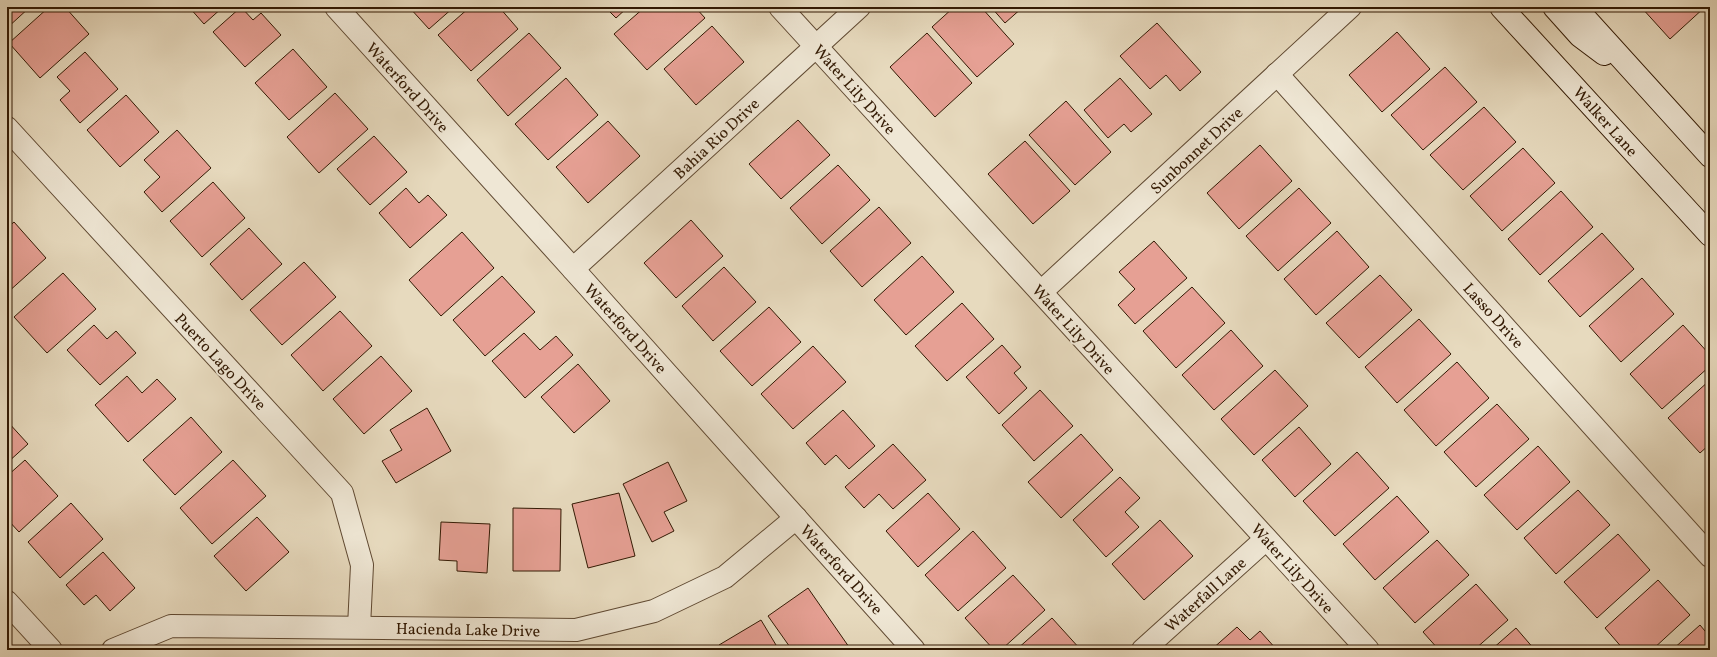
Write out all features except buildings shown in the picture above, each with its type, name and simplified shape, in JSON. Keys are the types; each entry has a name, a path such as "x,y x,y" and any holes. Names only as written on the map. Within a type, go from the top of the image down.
{"street":[{"name":"Waterford Drive","path":"336,7 914,650"},
{"name":"Water Lily Drive","path":"780,7 1368,650"},
{"name":"Bahia Rio Drive","path":"573,269 859,7"},
{"name":"Sunbonnet Drive","path":"1041,292 1350,7"},
{"name":"Walker Lane","path":"1501,7 1710,235"},
{"path":"1554,7 1580,36 1644,83"},
{"path":"1575,7 1710,156"},
{"name":"Lasso Drive","path":"1277,74 1710,556"},
{"name":"Puerto Lago Drive","path":"7,128 342,493 362,565 359,627"},
{"name":"Hacienda Lake Drive","path":"113,650 171,626 576,630 654,610 725,577 796,518"},
{"name":"Waterfall Lane","path":"1143,650 1266,539"},
{"path":"7,602 51,650"}]}
